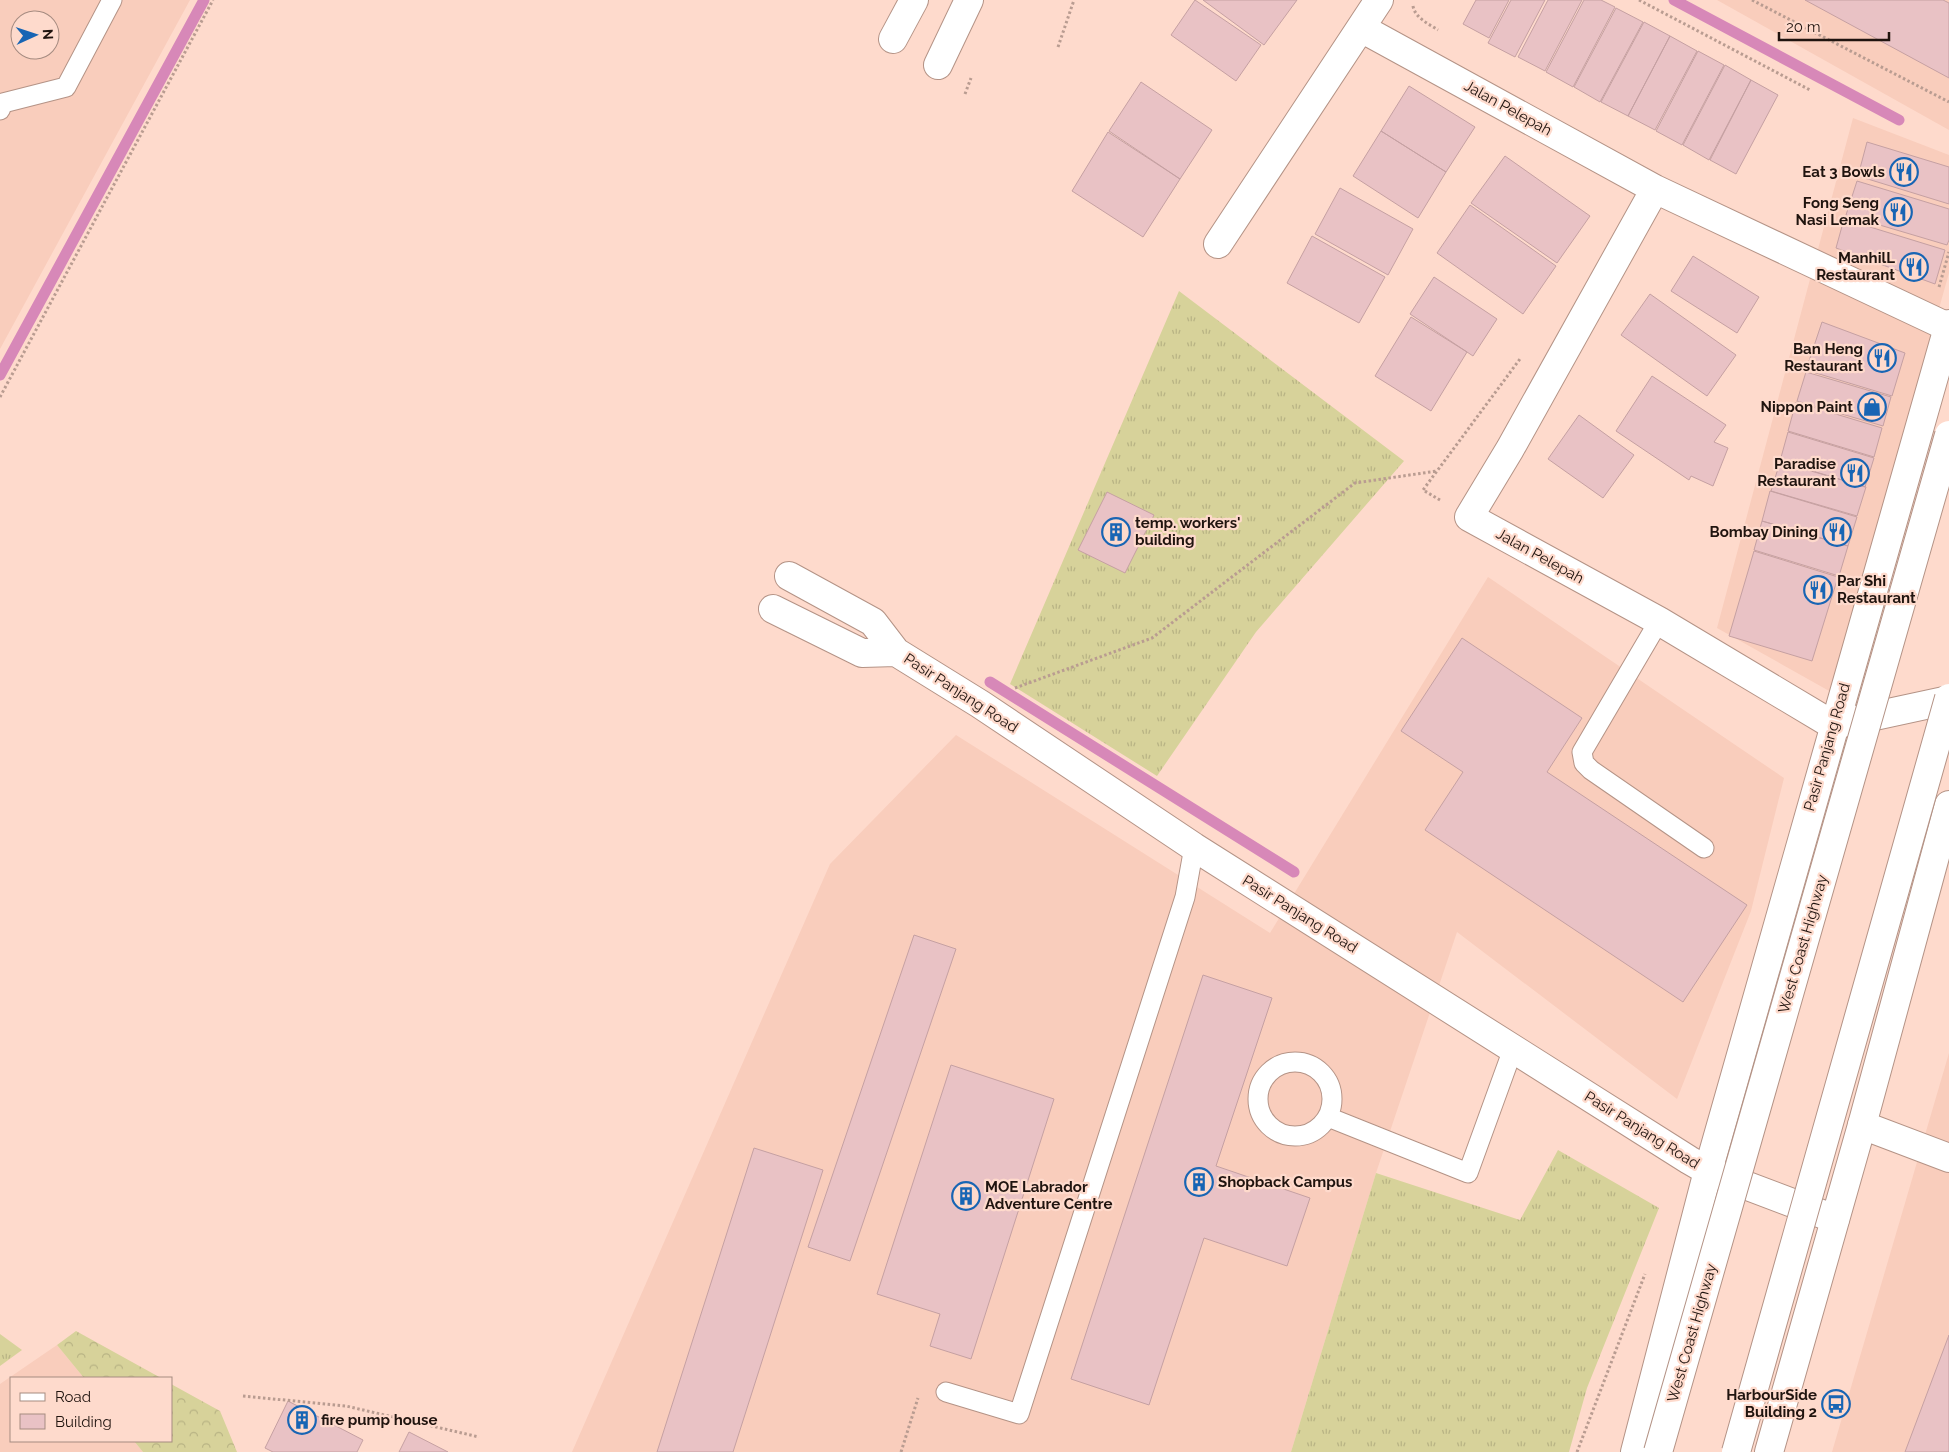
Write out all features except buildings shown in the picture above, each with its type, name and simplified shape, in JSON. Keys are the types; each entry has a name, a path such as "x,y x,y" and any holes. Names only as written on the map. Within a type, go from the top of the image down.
{"main road":[{"path":"894,39 914,0"},
{"path":"938,65 969,0"},
{"path":"1218,244 1379,0"},
{"name":"Jalan Pelepah","path":"1361,28 1655,189 1948,325"},
{"name":"Jalan Pelepah","path":"1655,189 1510,449 1469,517 1659,621 1833,725"},
{"name":"Pasir Panjang Road","path":"1638,1440 1708,1171 1948,325"},
{"name":"West Coast Highway","path":"1658,1452 1949,435"},
{"name":"Pasir Panjang Road","path":"788,576 873,622 896,652 995,714 1194,847 1708,1171 1835,1219"},
{"name":"Pasir Panjang Road","path":"772,609 862,653 896,652"},
{"path":"1736,1452 1949,699 1833,725"},
{"path":"1769,1452 1862,1124 1949,804"},
{"path":"1862,1124 1949,1158"},
{"path":"1638,1440 1658,1452"}],"lane":[{"path":"0,110 4,103 66,87 112,0"},
{"path":"1659,621 1582,752 1584,763 1591,770 1704,848"},
{"path":"946,1392 1019,1414 1185,897 1194,847"},
{"path":"1328,1117 1468,1173 1512,1049"},
{"path":"1299,1061 1316,1068 1328,1081 1332,1099 1328,1117 1314,1132 1293,1137 1273,1131 1260,1114 1257,1093 1266,1074 1281,1064 1299,1061"}],"path":[{"path":"0,397 214,0"},
{"path":"1058,47 1074,0"},
{"path":"1639,0 1810,90"},
{"path":"1752,0 1949,102"},
{"path":"1020,686 1152,638 1355,483 1437,471"},
{"path":"901,1452 920,1389"},
{"path":"243,1396 346,1406 480,1437"}],"shaded area":[{"path":"0,0 190,0 0,349"},
{"path":"1717,0 1949,0 1949,130"},
{"path":"1853,118 1949,155 1949,273 1831,692 1717,628"},
{"path":"1488,577 1784,778 1751,911 1677,1099 1457,932 1376,1173 1291,1452 572,1452 830,864 956,735 1270,933"},
{"path":"1949,1053 1949,1452 1832,1452"},
{"path":"57,1345 83,1377 10,1377"},
{"path":"10,1377 10,1442 135,1442 143,1452 0,1452 0,1384"}],"green space":[{"path":"1179,291 1404,461 1256,632 1157,776 1010,684"},
{"path":"1558,1150 1659,1208 1587,1388 1569,1452 1291,1452 1376,1173 1520,1220"},
{"path":"76,1331 159,1377 83,1377 57,1345"},
{"path":"0,1334 22,1350 0,1366"},
{"path":"172,1385 220,1411 237,1452 143,1452 135,1442 172,1442"}],"waterway":[{"path":"0,375 204,0"},
{"path":"1674,0 1899,120"},
{"path":"990,682 1294,872"}],"place":[{"name":"Eat 3 Bowls","path":"1904,172"},
{"name":"Fong Seng Nasi Lemak","path":"1898,212"},
{"name":"ManhilL Restaurant","path":"1914,267"},
{"name":"Ban Heng Restaurant","path":"1882,358"},
{"name":"Nippon Paint","path":"1872,407"},
{"name":"Paradise Restaurant","path":"1855,473"},
{"name":"temp. workers' building","path":"1116,532"},
{"name":"Bombay Dining","path":"1837,532"},
{"name":"Par Shi Restaurant","path":"1818,590"},
{"name":"Shopback Campus","path":"1199,1182"},
{"name":"MOE Labrador Adventure Centre","path":"966,1196"},
{"name":"HarbourSide Building 2","path":"1836,1404"},
{"name":"fire pump house","path":"302,1420"}]}
